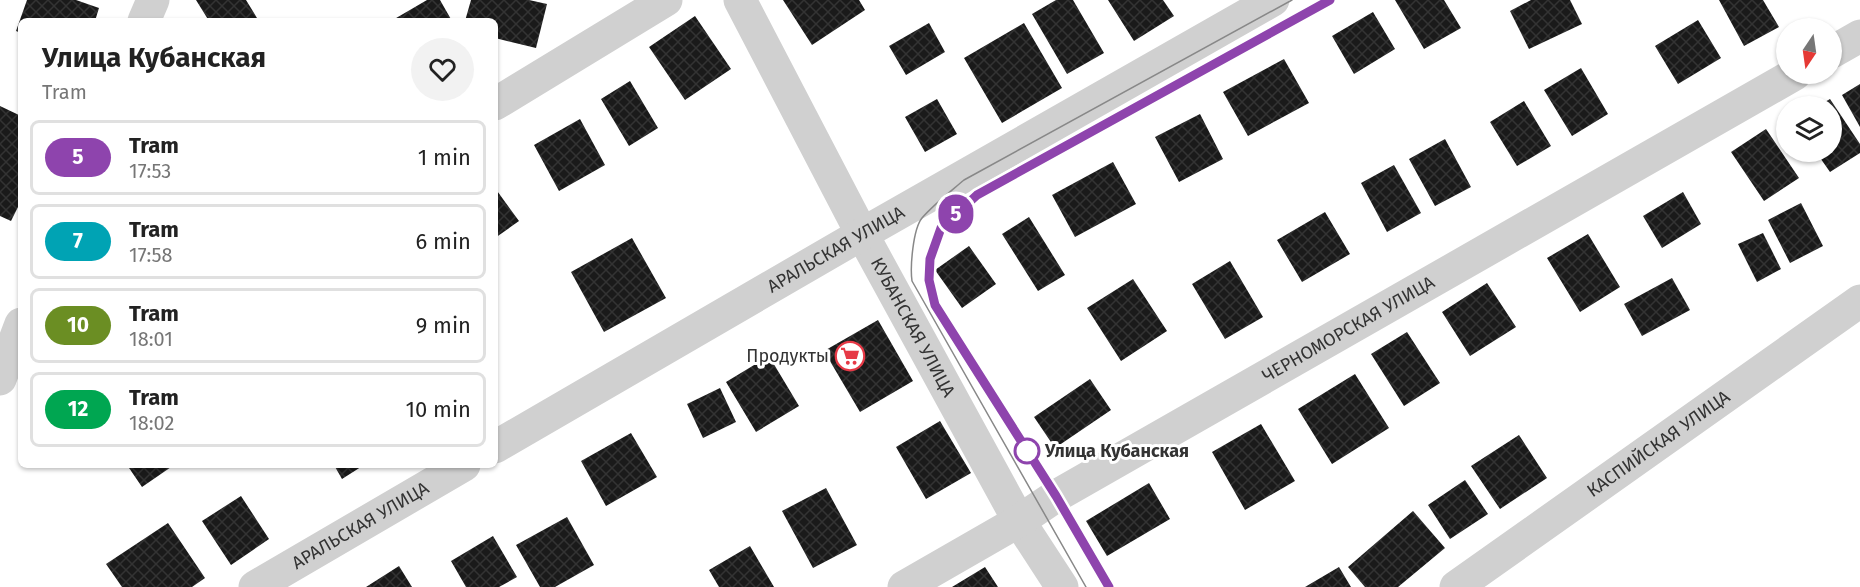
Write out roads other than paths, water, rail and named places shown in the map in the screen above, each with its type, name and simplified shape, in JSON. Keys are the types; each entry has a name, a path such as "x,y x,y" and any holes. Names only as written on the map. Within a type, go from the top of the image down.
{"street":[{"path":"145,18 153,0"},
{"path":"498,102 666,0"},
{"name":"КУБАНСКАЯ УЛИЦА","path":"740,0 862,234 1019,520 1062,587"},
{"name":"АРАЛЬСКАЯ УЛИЦА","path":"498,445 862,234 1273,0"},
{"path":"1842,46 1860,36"},
{"name":"ЧЕРНОМОРСКАЯ УЛИЦА","path":"904,587 1019,520 1048,500 1777,84"},
{"name":"КАСПИЙСКАЯ УЛИЦА","path":"1456,587 1860,301"},
{"path":"0,379 18,332"},
{"name":"АРАЛЬСКАЯ УЛИЦА","path":"255,587 459,468"}],"tram line":[{"path":"1086,587 912,281 911,267 916,231 922,218 964,180 1292,0"},
{"path":"1109,587 1056,496 935,305 929,280 930,259 941,228 977,195 1330,0"},
{"name":"5","path":"1109,587 1056,496 935,305 929,280 930,259 941,228 977,195 1330,0"}],"place":[{"name":"Продукты","path":"850,356"},
{"name":"Улица Кубанская","path":"1027,451"}]}
